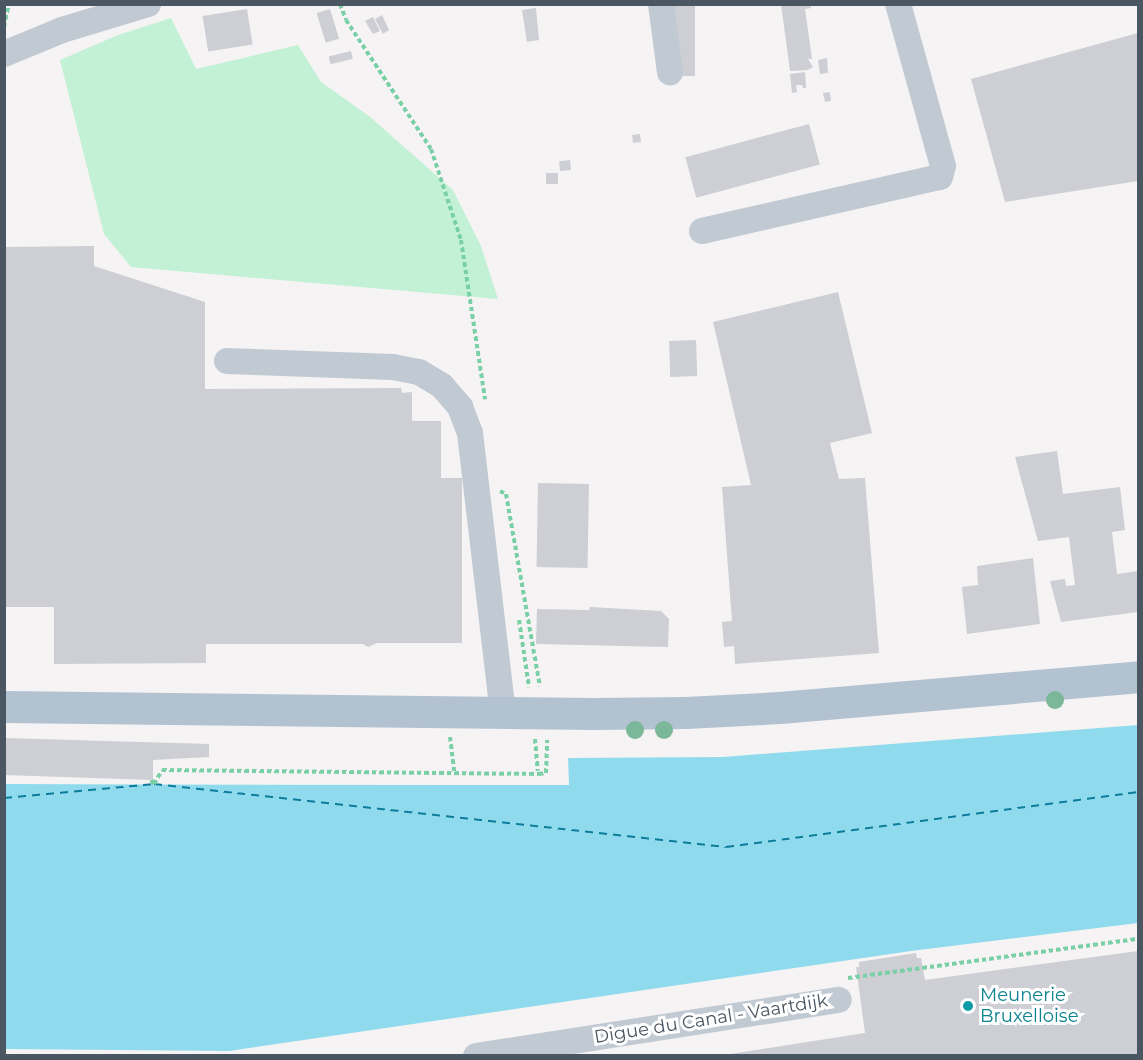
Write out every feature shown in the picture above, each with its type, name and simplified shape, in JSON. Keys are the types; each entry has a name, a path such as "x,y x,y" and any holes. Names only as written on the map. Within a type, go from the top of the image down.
{"main road":[{"path":"4,707 593,714 768,709 1138,676"}],"street":[{"path":"4,54 62,30 148,4"},
{"path":"661,4 670,72"},
{"path":"702,231 940,177 943,166 898,4"},
{"path":"227,361 393,367 410,370 419,372 442,386 460,407 470,433 503,712"},
{"name":"Digue du Canal - Vaartdijk","path":"476,1056 843,989"}],"path":[{"path":"4,27 9,4"},
{"path":"340,4 346,20 431,149 460,240 466,269"},
{"path":"523,648 527,673"},
{"path":"450,734 454,772"},
{"path":"151,780 154,784 162,770 546,773 547,737"},
{"path":"536,745 539,772"},
{"path":"843,989 1138,939"}],"green space":[{"path":"171,18 196,69 298,45 321,82 369,116 453,190 481,246 498,299 131,267 104,234 60,60 118,35"}],"water":[{"path":"1138,725 1138,923 911,951 229,1051 5,1049 5,784 568,785 568,758 723,757"}],"pier":[{"path":"568,755 569,785 5,784 5,781 566,782 565,758"}],"building":[{"path":"781,4 811,4 811,8 805,9 812,59 808,59 813,67 808,70 790,71"},
{"path":"672,5 695,5 695,76 672,76"},
{"path":"536,8 539,40 527,42 522,10"},
{"path":"247,9 253,45 208,52 203,16"},
{"path":"330,9 339,39 326,43 317,13"},
{"path":"382,15 389,30 383,34 375,19"},
{"path":"373,17 380,31 373,34 365,21"},
{"path":"1138,33 1138,181 1005,202 971,79"},
{"path":"351,51 353,59 331,64 329,57"},
{"path":"827,58 828,73 820,74 818,60"},
{"path":"805,72 806,88 796,85 797,92 792,93 790,74"},
{"path":"830,92 831,101 825,102 823,93"},
{"path":"809,124 820,165 696,198 685,157"},
{"path":"640,134 641,142 633,143 632,135"},
{"path":"570,160 571,170 560,171 559,161"},
{"path":"546,173 558,173 558,184 546,184"},
{"path":"94,246 94,266 205,302 205,389 401,388 402,393 412,392 412,421 441,421 441,478 462,478 462,643 377,643 368,647 363,644 206,644 206,663 54,664 54,607 4,607 4,247"},
{"path":"838,292 872,433 830,443 839,479 865,478 879,653 735,664 734,646 724,647 722,622 732,621 722,487 751,485 713,322"},
{"path":"696,340 697,376 670,377 669,341"},
{"path":"1057,451 1063,494 1120,487 1125,530 1112,532 1117,574 1138,571 1138,612 1061,622 1050,581 1065,579 1066,586 1075,585 1069,537 1038,541 1015,457"},
{"path":"538,483 589,484 588,568 537,567"},
{"path":"1033,558 1040,624 967,634 962,587 978,585 977,566"},
{"path":"590,607 661,611 669,619 668,647 536,644 537,609 589,610"},
{"path":"4,738 209,744 209,757 153,760 153,780 4,775"},
{"name":"Meunerie Bruxelloise","path":"1138,951 1138,1056 718,1056 865,1033 856,967 859,967 859,962 916,953 917,958 921,958 925,980"}],"ferry route":[{"path":"4,798 154,784 726,847 1138,792"}],"place":[{"name":"Meunerie Bruxelloise","path":"968,1006"}]}
